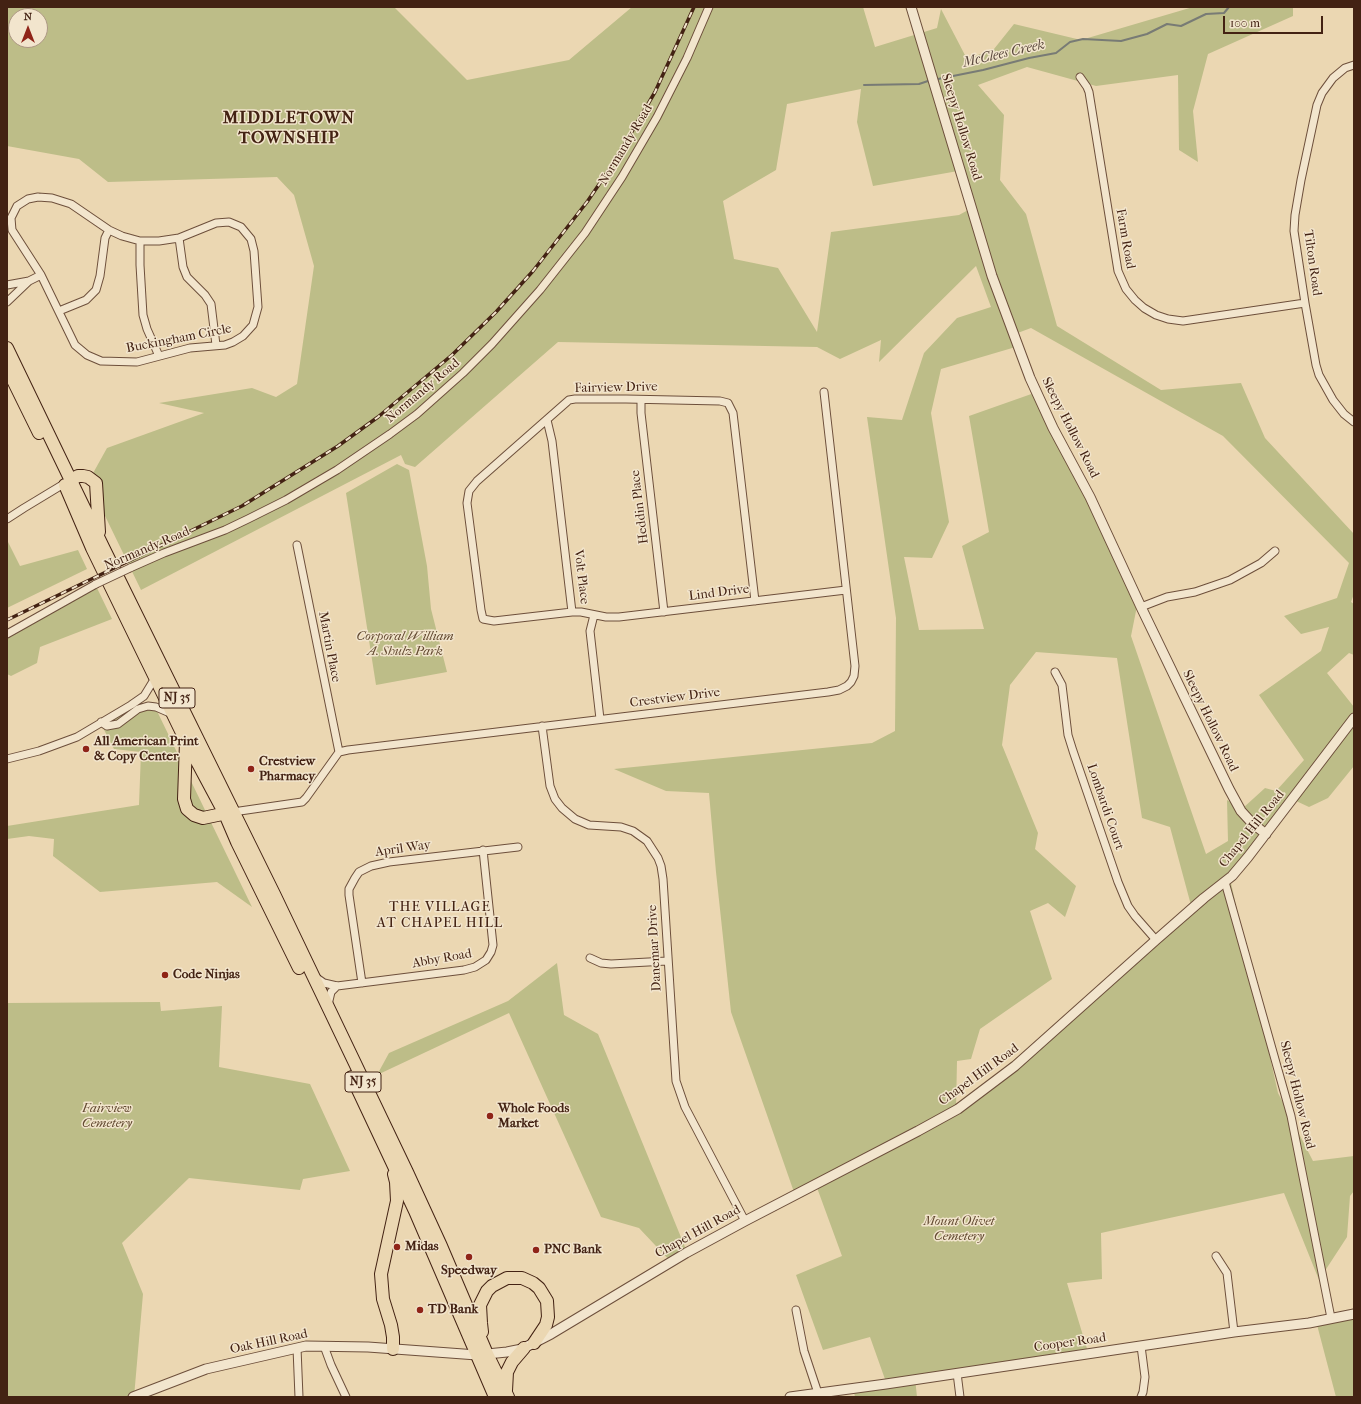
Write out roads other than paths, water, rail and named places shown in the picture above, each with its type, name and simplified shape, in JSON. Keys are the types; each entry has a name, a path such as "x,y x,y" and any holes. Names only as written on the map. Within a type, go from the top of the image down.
{"highway":[{"name":"NJ 35","path":"9,358 68,482 103,547 229,813 311,973 425,1212 482,1354"},
{"path":"68,482 78,476 83,476 88,477 96,483 98,522 103,547"},
{"name":"NJ 35","path":"68,482 92,548 172,714 186,741 229,813 237,842 388,1152 503,1396"},
{"path":"186,741 184,799 187,809 194,815 203,818 229,813"},
{"path":"388,1152 396,1182 397,1201 383,1260 381,1289 391,1325 393,1349"},
{"path":"482,1354 480,1305 487,1291 492,1286 507,1278 522,1278 528,1280 539,1288 546,1297 549,1309 546,1325 529,1346 512,1362 507,1372 503,1396"}],"street":[{"name":"Normandy Road","path":"7,634 96,584 164,553 225,530 286,500 337,470 390,434 417,414 463,373 512,322 540,290 585,233 610,196 657,117 687,58 709,7"},
{"name":"Sleepy Hollow Road","path":"912,7 992,276 1030,378 1053,428 1090,496 1141,607 1232,796 1252,823 1266,834"},
{"name":"Tilton Road","path":"1354,65 1346,68 1333,78 1322,93 1317,105 1308,142 1295,215 1294,230 1311,339 1319,375 1333,400 1344,414 1354,422"},
{"name":"Farm Road","path":"1080,77 1089,92 1118,271 1126,289 1131,296 1144,308 1156,315 1168,319 1183,320 1305,303"},
{"name":"Buckingham Circle","path":"38,197 52,198 78,208 109,230 122,236 140,241 159,241 179,238 212,224 223,222 235,224 241,227 251,239 254,251 258,303 256,319 249,330 239,339 225,344 190,348 128,362 95,360 80,351 75,345 60,311 41,275 12,230 11,218 14,211 22,202 28,199 38,197"},
{"path":"7,207 14,211"},
{"path":"60,311 86,300 96,290 100,276 105,238 109,230"},
{"path":"179,238 183,267 187,278 205,295 211,304 216,345"},
{"path":"140,241 144,322 159,356"},
{"path":"7,285 29,281 41,275"},
{"path":"7,302 29,281"},
{"path":"7,342 9,358"},
{"name":"Crestview Drive","path":"339,752 828,692 844,688 851,682 855,671 824,392"},
{"name":"Fairview Drive","path":"572,612 494,622 483,619 467,503 468,491 477,481 564,404 574,399 720,401 728,403 733,413 755,601"},
{"name":"Heddin Place","path":"641,400 641,413 664,612"},
{"name":"Volt Place","path":"547,420 552,441 572,612 581,612 594,615 590,631 600,719"},
{"path":"7,519 68,482"},
{"name":"Martin Place","path":"297,545 339,752"},
{"path":"1141,607 1167,597 1195,592 1230,580 1261,564 1275,551"},
{"name":"Lind Drive","path":"594,615 619,617 846,590"},
{"name":"Lombardi Court","path":"1055,672 1062,685 1072,751 1118,882 1125,900 1135,916 1156,940"},
{"path":"7,758 39,751 78,737 144,696 155,678"},
{"path":"101,722 107,726 118,724 138,709 148,706 156,707 172,714"},
{"name":"Chapel Hill Road","path":"482,1354 507,1352 529,1346 686,1253 744,1221 876,1154 958,1109 1015,1066 1156,940 1204,898 1225,882 1248,857 1354,718"},
{"name":"Danemar Drive","path":"542,726 550,786 555,799 562,808 574,819 589,825 621,827 633,831 647,841 655,851 661,866 674,1070 678,1088 685,1107 744,1221"},
{"path":"229,813 302,802 339,752"},
{"name":"April Way","path":"362,983 349,895 349,889 360,872 371,866 389,862 518,847"},
{"name":"Abby Road","path":"311,973 324,983 337,986 464,970 475,967 486,960 493,945 483,850"},
{"name":"Sleepy Hollow Road","path":"1225,882 1291,1116 1331,1318"},
{"path":"590,958 601,963 611,964 667,961"},
{"path":"328,1009 331,992 337,986"},
{"path":"1216,1256 1227,1273 1234,1332"},
{"path":"796,1310 804,1351 818,1393"},
{"name":"Cooper Road","path":"790,1397 1234,1332 1273,1328 1354,1314"},
{"path":"324,1346 346,1397"},
{"name":"Oak Hill Road","path":"136,1397 206,1369 297,1348 324,1346 368,1347 482,1354"},
{"path":"1141,1346 1145,1376 1141,1397"},
{"path":"297,1348 299,1397"},
{"path":"957,1373 960,1397"}],"waterway":[{"name":"McClees Creek","path":"938,79 1056,53 1070,42 1083,39 1121,41 1147,34 1167,24 1181,26 1206,14 1224,13 1229,7"},
{"name":"McClees Creek","path":"864,85 919,84 928,81"}],"railway":[{"path":"7,620 242,506 338,446 378,417 452,355 496,312 533,271 587,202 613,164 655,92 694,7"}],"place":[{"name":"All American Print & Copy Center","path":"86,749"},
{"name":"Crestview Pharmacy","path":"251,769"},
{"name":"Code Ninjas","path":"165,975"},
{"name":"Whole Foods Market","path":"490,1116"},
{"name":"Midas","path":"397,1247"},
{"name":"PNC Bank","path":"536,1250"},
{"name":"Speedway","path":"469,1257"},
{"name":"TD Bank","path":"420,1310"}],"district":[{"name":"MIDDLETOWN TOWNSHIP","path":"289,129"},
{"name":"THE VILLAGE AT CHAPEL HILL","path":"440,916"}],"park label":[{"name":"Corporal William A. Shulz Park","path":"405,644"},
{"name":"Fairview Cemetery","path":"107,1116"},
{"name":"Mount Olivet Cemetery","path":"959,1230"}]}
